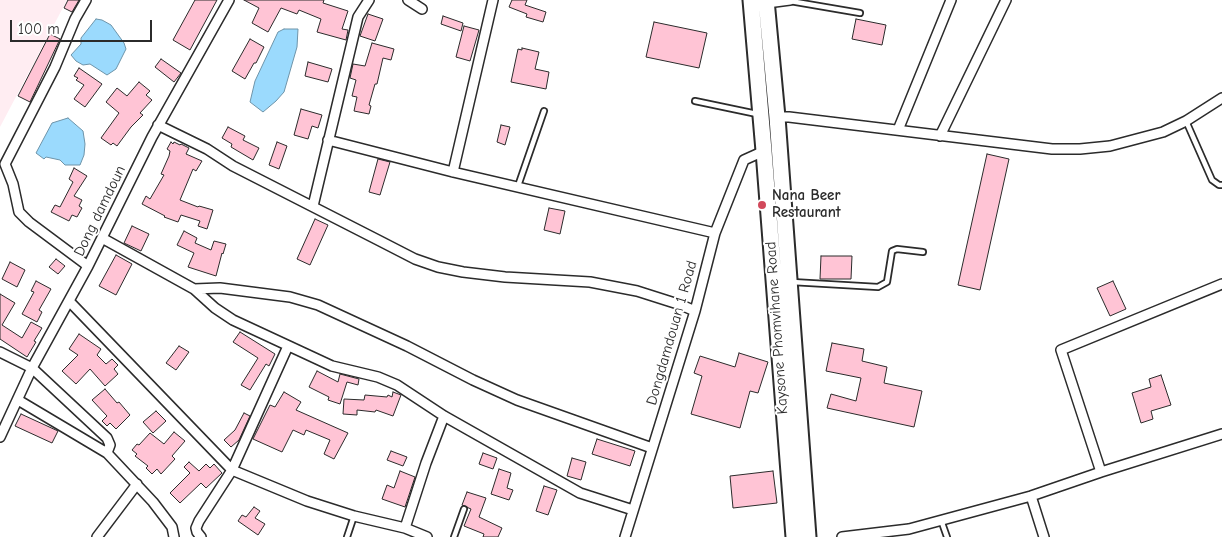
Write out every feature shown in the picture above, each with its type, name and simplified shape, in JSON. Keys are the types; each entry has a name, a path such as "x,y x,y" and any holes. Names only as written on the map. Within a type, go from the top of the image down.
{"highway":[{"name":"Kaysone Phomvihane Road","path":"751,0 794,537"},
{"name":"Kaysone Phomvihane Road","path":"766,2 777,117 808,537"}],"street":[{"path":"86,0 75,19 55,67 5,164 13,184 19,212 29,222 88,266"},
{"name":"Dong damdoun","path":"0,436 32,368 88,266 158,125 229,0"},
{"path":"312,206 358,17 369,0"},
{"path":"408,0 422,9"},
{"path":"453,172 493,0"},
{"path":"898,130 951,0"},
{"path":"940,136 1006,0"},
{"path":"766,2 790,1"},
{"path":"777,117 788,116 1052,150 1080,149 1110,146 1163,132 1186,122 1222,98"},
{"path":"158,125 207,149 233,166 415,259 438,267 505,278 590,282 637,291 695,311"},
{"path":"328,140 453,172 715,233"},
{"name":"Dongdamdouan 1 Road","path":"624,537 695,311 715,233 744,160 764,152"},
{"path":"102,238 194,289 215,308 233,320 332,366 378,377 397,385 444,416 580,493 633,510"},
{"path":"1101,472 1061,350 1222,284"},
{"path":"194,289 220,288 290,297 318,306 407,346 517,400 652,448"},
{"path":"69,301 232,470 307,501 354,516 405,528 427,537"},
{"path":"200,537 196,528 199,521 232,470 288,346"},
{"path":"0,352 32,368 107,438 110,445 107,454"},
{"path":"18,400 107,454 137,484 172,527 174,537"},
{"path":"405,528 426,463 444,416"},
{"path":"842,537 909,529 1031,496 1222,434"},
{"path":"97,537 137,484"},
{"path":"1031,496 1044,537"}],"lane":[{"path":"790,1 860,13"},
{"path":"695,101 761,115"},
{"path":"518,186 544,111"},
{"path":"1186,122 1212,180 1218,185 1222,185"},
{"path":"788,282 878,287 888,282 892,251 897,249 923,252"},
{"path":"454,537 464,509"},
{"path":"347,537 354,516"},
{"path":"941,520 947,537"}],"shaded area":[{"path":"0,0 67,0 0,127"}],"water":[{"path":"96,19 111,25 126,49 116,69 107,75 90,64 83,65 71,55 81,44 81,38"},
{"path":"284,29 298,29 297,47 284,92 263,112 250,102 255,81 278,32"},
{"path":"68,118 83,131 85,144 84,155 80,165 65,165 60,160 46,157 44,159 36,153 52,123"}],"building":[{"path":"68,0 79,0 72,12 64,8"},
{"path":"195,0 217,0 190,50 173,40"},
{"path":"244,0 324,0 323,3 348,11 342,29 348,30 346,40 317,32 321,19 299,10 297,14 281,8 268,32 252,23 259,8"},
{"path":"512,0 527,0 525,5 546,12 543,22 526,17 527,14 509,7"},
{"path":"368,14 383,19 375,41 360,36"},
{"path":"443,16 463,23 461,31 441,24"},
{"path":"856,19 886,25 882,45 852,39"},
{"path":"654,22 707,33 699,68 646,57"},
{"path":"464,26 479,30 470,61 456,57"},
{"path":"50,34 60,39 30,102 18,96"},
{"path":"250,39 264,47 245,79 232,71"},
{"path":"372,43 394,49 391,60 383,58 377,84 375,84 369,105 371,106 369,114 354,111 357,97 352,96 356,80 350,78 353,64 365,66"},
{"path":"522,48 539,52 535,69 549,72 546,89 511,82 518,49 522,50"},
{"path":"161,59 181,73 174,82 155,67"},
{"path":"308,62 332,69 328,82 305,76"},
{"path":"79,68 102,84 85,107 74,99 84,85 76,80 78,78 74,76"},
{"path":"139,82 150,91 146,95 152,100 140,113 143,115 117,146 113,143 111,145 101,138 119,113 106,102 117,88 127,96"},
{"path":"301,109 322,115 318,128 312,126 308,139 294,135"},
{"path":"501,125 510,127 505,145 497,142"},
{"path":"228,127 245,136 243,140 259,148 253,160 231,147 232,144 222,138"},
{"path":"171,142 189,148 186,154 202,161 196,171 193,169 180,200 213,210 207,229 198,226 200,221 181,215 178,222 164,217 142,204 146,196 150,199 164,175 161,174 169,156 170,151 167,149"},
{"path":"277,142 287,146 279,169 269,165"},
{"path":"987,154 1009,159 980,290 958,285"},
{"path":"378,159 390,162 380,195 369,192"},
{"path":"74,168 87,176 74,196 82,200 79,206 82,208 77,217 72,215 69,221 51,212 55,205 60,207 73,182 69,179"},
{"path":"549,208 565,211 560,234 544,230"},
{"path":"315,219 328,225 310,265 297,259"},
{"path":"132,226 149,234 141,251 124,243"},
{"path":"184,231 197,238 195,243 211,250 214,241 226,244 216,276 188,267 194,253 177,245"},
{"path":"116,255 132,264 116,295 99,286"},
{"path":"821,256 852,256 851,279 820,279"},
{"path":"56,259 65,266 58,274 49,267"},
{"path":"10,262 25,270 17,287 2,279"},
{"path":"36,281 51,289 39,310 42,312 37,322 22,314 34,292 31,291"},
{"path":"1113,281 1126,309 1110,316 1097,288"},
{"path":"0,294 15,303 2,325 22,338 31,322 42,328 27,357 0,339"},
{"path":"240,332 275,354 269,366 266,364 250,390 241,385 258,358 233,342"},
{"path":"79,334 101,349 97,355 106,364 112,359 118,365 114,369 118,374 105,386 90,369 76,384 62,371 78,355 69,349"},
{"path":"832,343 864,349 862,361 887,367 884,383 922,391 914,427 827,408 831,394 856,401 861,378 826,371"},
{"path":"179,346 189,352 176,370 166,363"},
{"path":"739,353 768,362 758,393 750,391 740,428 691,414 702,376 694,373 700,356 735,367"},
{"path":"317,371 338,382 340,374 359,379 358,385 347,382 340,404 328,400 329,397 309,387"},
{"path":"1161,375 1171,405 1151,411 1153,419 1141,423 1132,393 1151,387 1149,379"},
{"path":"105,389 130,415 116,429 110,423 107,426 102,421 107,416 92,400"},
{"path":"284,392 301,402 296,410 348,433 334,459 324,454 330,440 306,430 304,435 293,430 282,452 253,439 270,405 275,407"},
{"path":"393,392 401,395 393,416 376,410 375,412 357,410 357,415 343,414 344,399 364,400 365,395 387,397 388,395 392,397"},
{"path":"156,411 166,421 153,433 143,422"},
{"path":"244,413 250,416 239,440 231,447 224,440 235,430"},
{"path":"21,414 58,431 52,443 15,426"},
{"path":"174,432 185,441 172,456 175,459 161,474 157,469 152,474 146,468 148,466 135,456 137,454 132,450 150,433 164,444"},
{"path":"597,439 635,451 630,466 592,454"},
{"path":"391,451 407,457 403,466 387,460"},
{"path":"483,453 497,458 493,469 479,464"},
{"path":"572,458 586,462 581,480 567,476"},
{"path":"189,462 199,471 206,464 210,468 214,464 222,473 206,488 201,483 180,503 170,493 190,473 184,467"},
{"path":"499,469 511,473 507,488 513,490 509,500 491,494"},
{"path":"400,471 415,477 405,507 382,499 387,485 394,488"},
{"path":"773,471 777,503 733,508 730,476"},
{"path":"544,486 557,490 548,515 536,511"},
{"path":"467,492 486,498 479,517 502,528 498,537 483,537 484,534 464,526 471,509 462,505"},
{"path":"254,507 260,511 255,518 265,524 258,535 238,521 242,515 246,517"}],"place":[{"name":"Nana Beer Restaurant","path":"762,205"}]}
